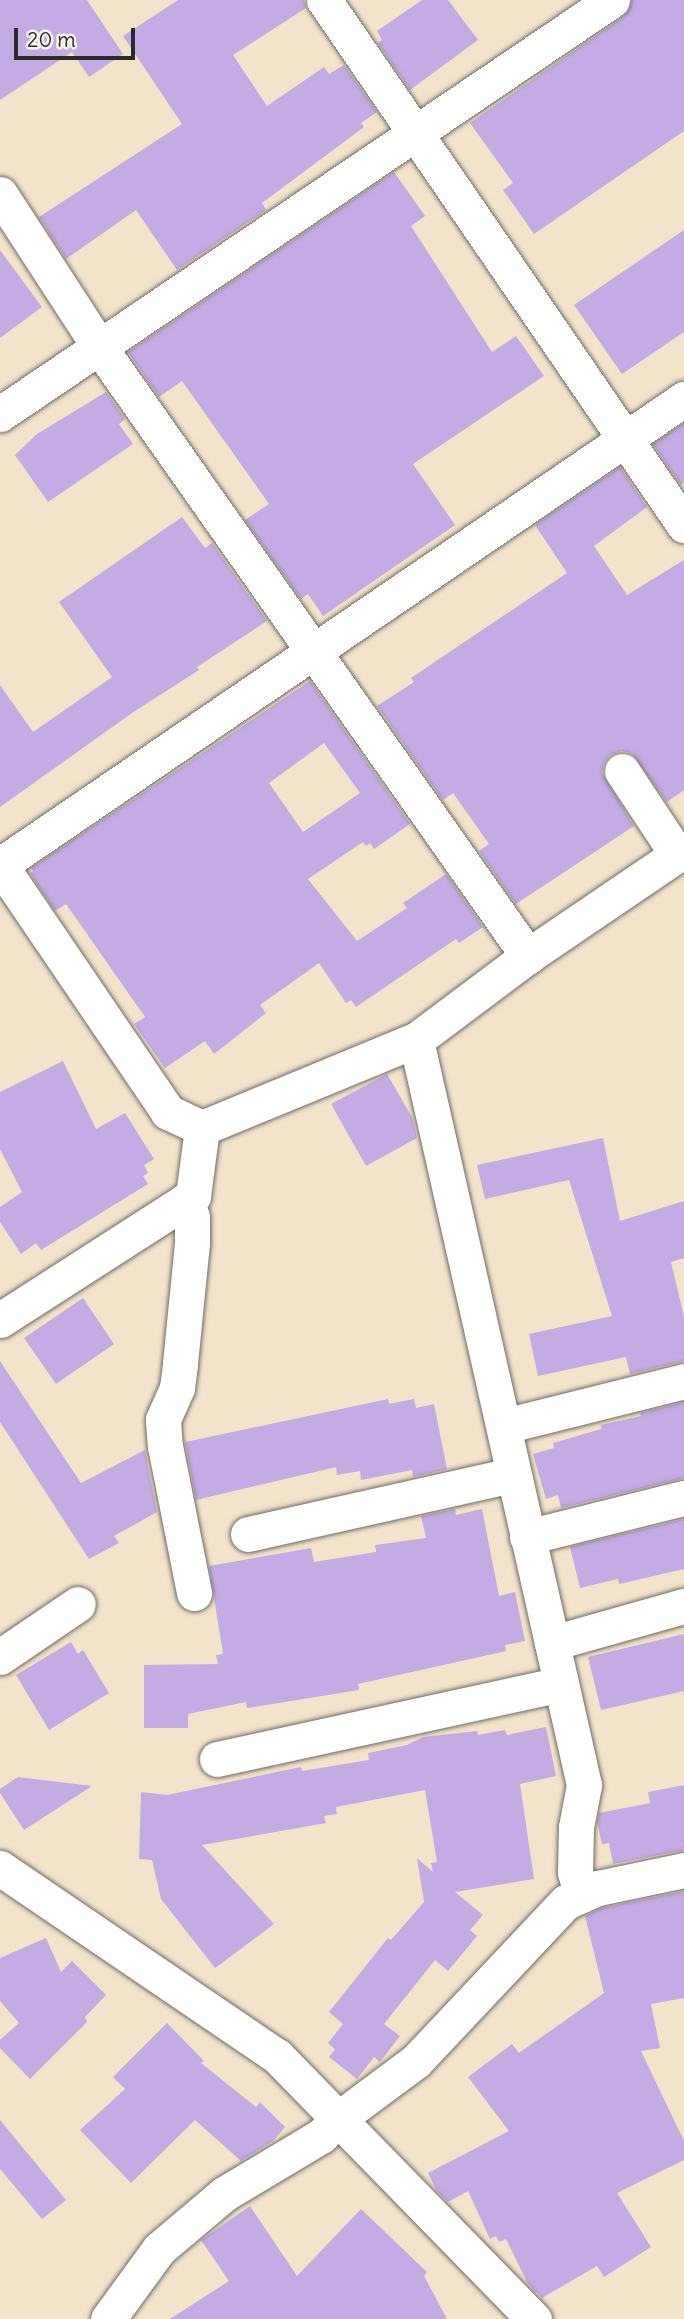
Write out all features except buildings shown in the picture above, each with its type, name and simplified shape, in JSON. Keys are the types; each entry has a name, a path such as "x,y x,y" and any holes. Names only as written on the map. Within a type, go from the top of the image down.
{"street":[{"path":"324,0 684,525"},
{"path":"0,414 612,0"},
{"path":"0,194 11,237 100,348 528,957"},
{"path":"622,771 681,852 528,957 416,1040 202,1128 168,1112 0,865 684,399"},
{"path":"416,1040 584,1785 575,1850 576,1886 581,1895"},
{"path":"0,1320 194,1196 202,1128"},
{"path":"186,1200 192,1217 192,1243 182,1351 177,1388 163,1420 164,1446 194,1593"},
{"path":"504,1426 684,1381"},
{"path":"248,1534 513,1475"},
{"path":"527,1537 684,1498"},
{"path":"0,1657 78,1604"},
{"path":"552,1643 684,1606"},
{"path":"217,1759 561,1684"},
{"path":"0,1868 277,2056 534,2319"},
{"path":"108,2319 159,2249 225,2193 302,2149 416,2061 446,2032 549,1916 581,1895 684,1870"}]}
